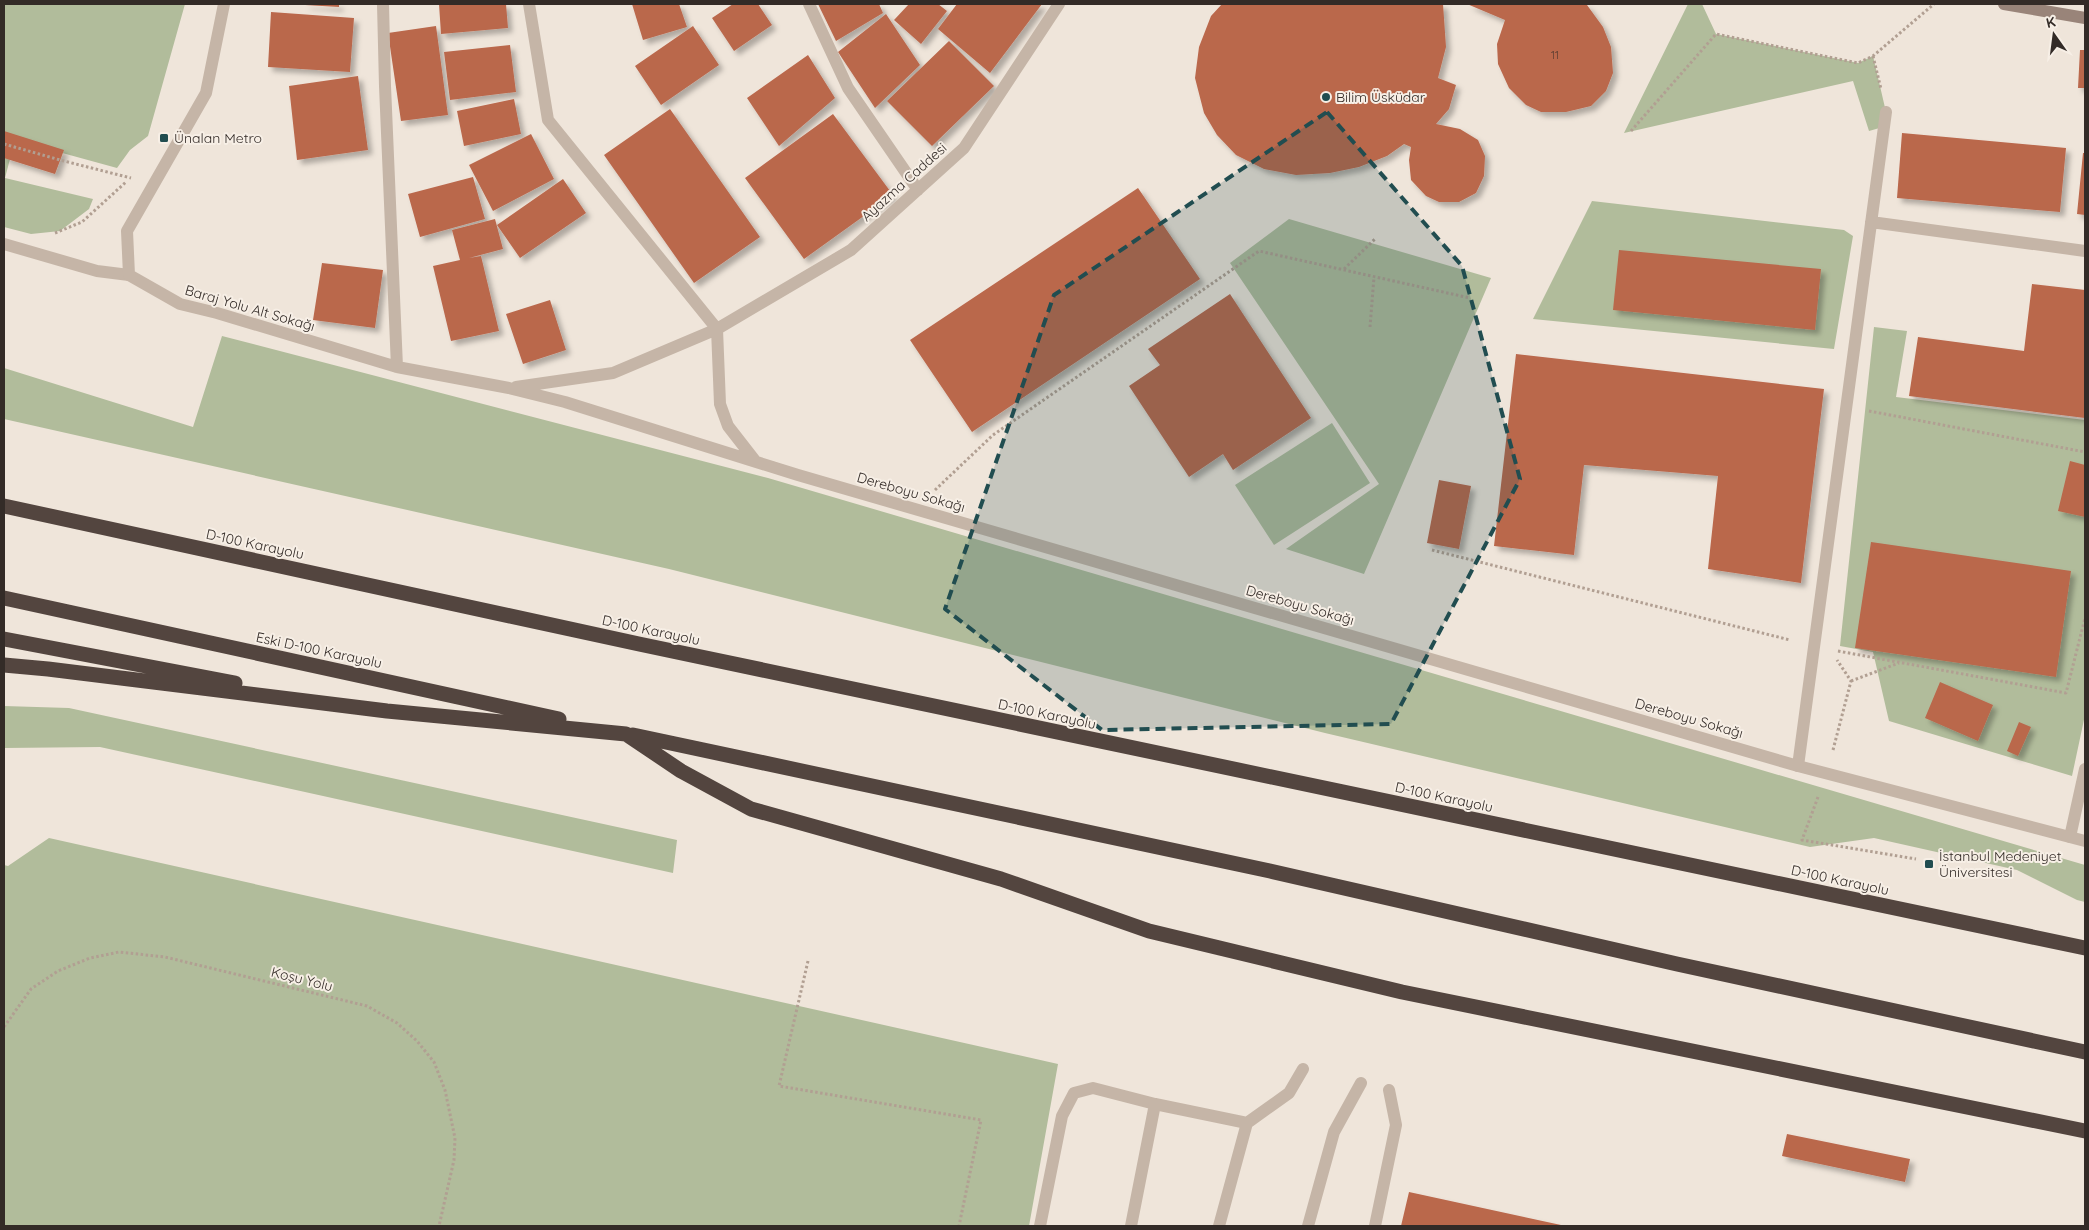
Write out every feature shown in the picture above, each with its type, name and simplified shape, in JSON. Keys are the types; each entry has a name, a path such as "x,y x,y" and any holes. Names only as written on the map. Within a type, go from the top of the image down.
{"highway":[{"name":"D-100 Karayolu","path":"4,506 649,646 2085,948"},
{"name":"Eski D-100 Karayolu","path":"4,598 626,734"},
{"path":"4,640 387,711"},
{"path":"4,665 387,711 626,734 1270,871 1677,964 2085,1052"},
{"path":"626,734 680,771 751,809 1001,880 1149,931 1402,992 2085,1131"}],"street":[{"path":"4,244 97,271 129,275 127,231 206,93 224,4"},
{"path":"384,4 385,86 397,367"},
{"path":"529,4 548,120 717,329 720,404 728,426 756,462"},
{"path":"809,4 848,88 918,190"},
{"name":"Ayazma Caddesi","path":"509,388 613,373 717,329 851,250 964,148 1059,4"},
{"path":"2004,4 2085,18"},
{"path":"1798,766 1886,112"},
{"path":"1871,222 2085,251"},
{"name":"Baraj Yolu Alt Sokağı","path":"129,275 180,304 397,367 509,388"},
{"name":"Dereboyu Sokağı","path":"509,388 565,402 914,509 1798,766 2085,841"},
{"path":"2070,837 2085,769"},
{"path":"1219,1226 1247,1123 1289,1094 1303,1068"},
{"path":"1308,1226 1334,1132 1361,1083"},
{"path":"1040,1226 1062,1116 1074,1093 1093,1088 1155,1104 1247,1123"},
{"path":"1375,1226 1396,1125 1389,1090"},
{"path":"1131,1226 1155,1104"}],"path":[{"path":"1631,131 1716,34 1858,64 1873,56 1934,4"},
{"path":"1873,56 1886,112"},
{"path":"4,144 153,184"},
{"path":"46,231 55,233 82,222 130,178"},
{"path":"1343,270 1375,239"},
{"path":"914,509 993,436 1259,251 1470,298"},
{"path":"1370,327 1374,276"},
{"path":"1846,406 2085,452"},
{"path":"1432,550 1814,646 2066,694 2085,618"},
{"path":"1851,681 1900,662"},
{"name":"Koşu Yolu","path":"4,1027 32,989 58,971 90,958 119,952 165,957 367,1006 397,1022 417,1042 434,1062 445,1090 455,1138 454,1152 439,1226"},
{"path":"808,961 778,1086 981,1120 959,1226"}],"highlighted area":[{"path":"1327,112 1462,266 1520,479 1391,724 1102,730 945,609 1054,295"}],"green space":[{"path":"4,4 185,4 148,136 130,150 117,168 15,140 5,178 93,199 89,209 60,231 31,234 4,227"},
{"path":"1688,4 1702,4 1716,34 1858,63 1873,56 1886,112 1883,127 1869,131 1853,81 1624,133"},
{"path":"1592,201 1844,230 1853,236 1834,349 1533,319"},
{"path":"1289,219 1491,278 1364,574 1286,549 1379,484 1230,263"},
{"path":"1874,327 1907,331 1896,397 2085,420 2085,715 2072,776 1889,721 1873,652 1840,646"},
{"path":"222,336 768,478 2085,865 2085,902 2077,900 2017,870 1874,838 1810,847 1325,733 669,569 4,419 4,368 193,427"},
{"path":"1332,423 1370,483 1274,545 1235,485"},
{"path":"4,706 69,708 677,840 673,873 100,747 4,748"},
{"path":"49,838 1058,1064 1029,1226 4,1226 4,865 8,866"}],"building":[{"path":"339,4 339,7 305,5"},
{"path":"439,4 506,4 508,28 441,34"},
{"path":"632,4 679,4 687,27 643,40"},
{"path":"733,4 758,4 772,25 734,51 712,18"},
{"path":"818,4 879,4 883,13 836,41"},
{"path":"909,4 938,4 947,11 921,44 894,20"},
{"path":"957,4 1042,4 990,73 938,29"},
{"name":"Bilim Üsküdar","path":"1222,4 1443,4 1446,47 1438,78 1456,85 1449,109 1436,124 1460,129 1478,140 1485,156 1484,176 1476,193 1459,202 1439,202 1426,196 1411,180 1409,160 1411,147 1404,144 1387,156 1359,167 1330,173 1296,175 1264,169 1236,155 1217,135 1204,113 1195,78 1199,47 1211,16"},
{"path":"1467,4 1587,5 1603,27 1611,47 1613,73 1606,91 1591,106 1566,112 1541,112 1526,105 1509,88 1498,64 1497,44 1505,20"},
{"path":"271,12 354,18 350,72 268,67"},
{"path":"886,14 920,65 875,108 838,52"},
{"path":"436,26 448,115 401,121 388,33"},
{"path":"693,26 719,65 661,105 635,66"},
{"path":"949,41 994,86 932,146 887,101"},
{"path":"510,45 516,92 450,100 444,52"},
{"path":"2080,50 2085,50 2085,88 2078,88"},
{"path":"808,55 835,98 779,146 747,98"},
{"path":"358,76 368,150 297,160 289,86"},
{"path":"514,99 521,134 464,146 457,111"},
{"path":"670,109 760,237 694,283 604,155"},
{"path":"833,114 893,195 804,259 745,178"},
{"path":"4,131 64,150 55,174 4,158"},
{"path":"1902,133 2066,148 2060,212 1897,198"},
{"path":"531,134 554,179 493,211 469,165"},
{"path":"2083,153 2085,153 2085,215 2077,214"},
{"path":"473,177 485,219 420,237 408,194"},
{"path":"563,179 586,213 520,258 497,225"},
{"path":"1138,188 1200,279 972,432 910,340"},
{"path":"495,219 503,249 469,258 481,256 499,331 451,341 433,266 460,260 452,230"},
{"path":"1619,250 1821,269 1815,330 1613,310"},
{"path":"322,263 383,270 375,328 313,320"},
{"path":"2032,284 2085,290 2085,418 1909,396 1918,337 2024,351"},
{"path":"1230,294 1311,418 1233,470 1223,454 1189,477 1129,386 1160,365 1148,349"},
{"path":"550,300 566,350 523,364 506,314"},
{"path":"1516,354 1824,389 1801,583 1708,569 1718,476 1584,465 1574,555 1494,546"},
{"path":"2070,461 2085,465 2085,517 2058,511"},
{"path":"1439,480 1471,486 1459,549 1427,543"},
{"path":"1871,542 2071,571 2056,677 1855,648"},
{"path":"1940,682 1993,705 1978,741 1925,718"},
{"path":"2019,722 2031,727 2018,756 2007,751"},
{"path":"1787,1134 1910,1159 1905,1182 1782,1156"},
{"path":"1409,1192 1561,1225 1561,1226 1401,1226"}],"place":[{"name":"Bilim Üsküdar","path":"1326,97"},
{"name":"Ünalan Metro","path":"164,138"},
{"name":"İstanbul Medeniyet Üniversitesi","path":"1929,864"}]}
